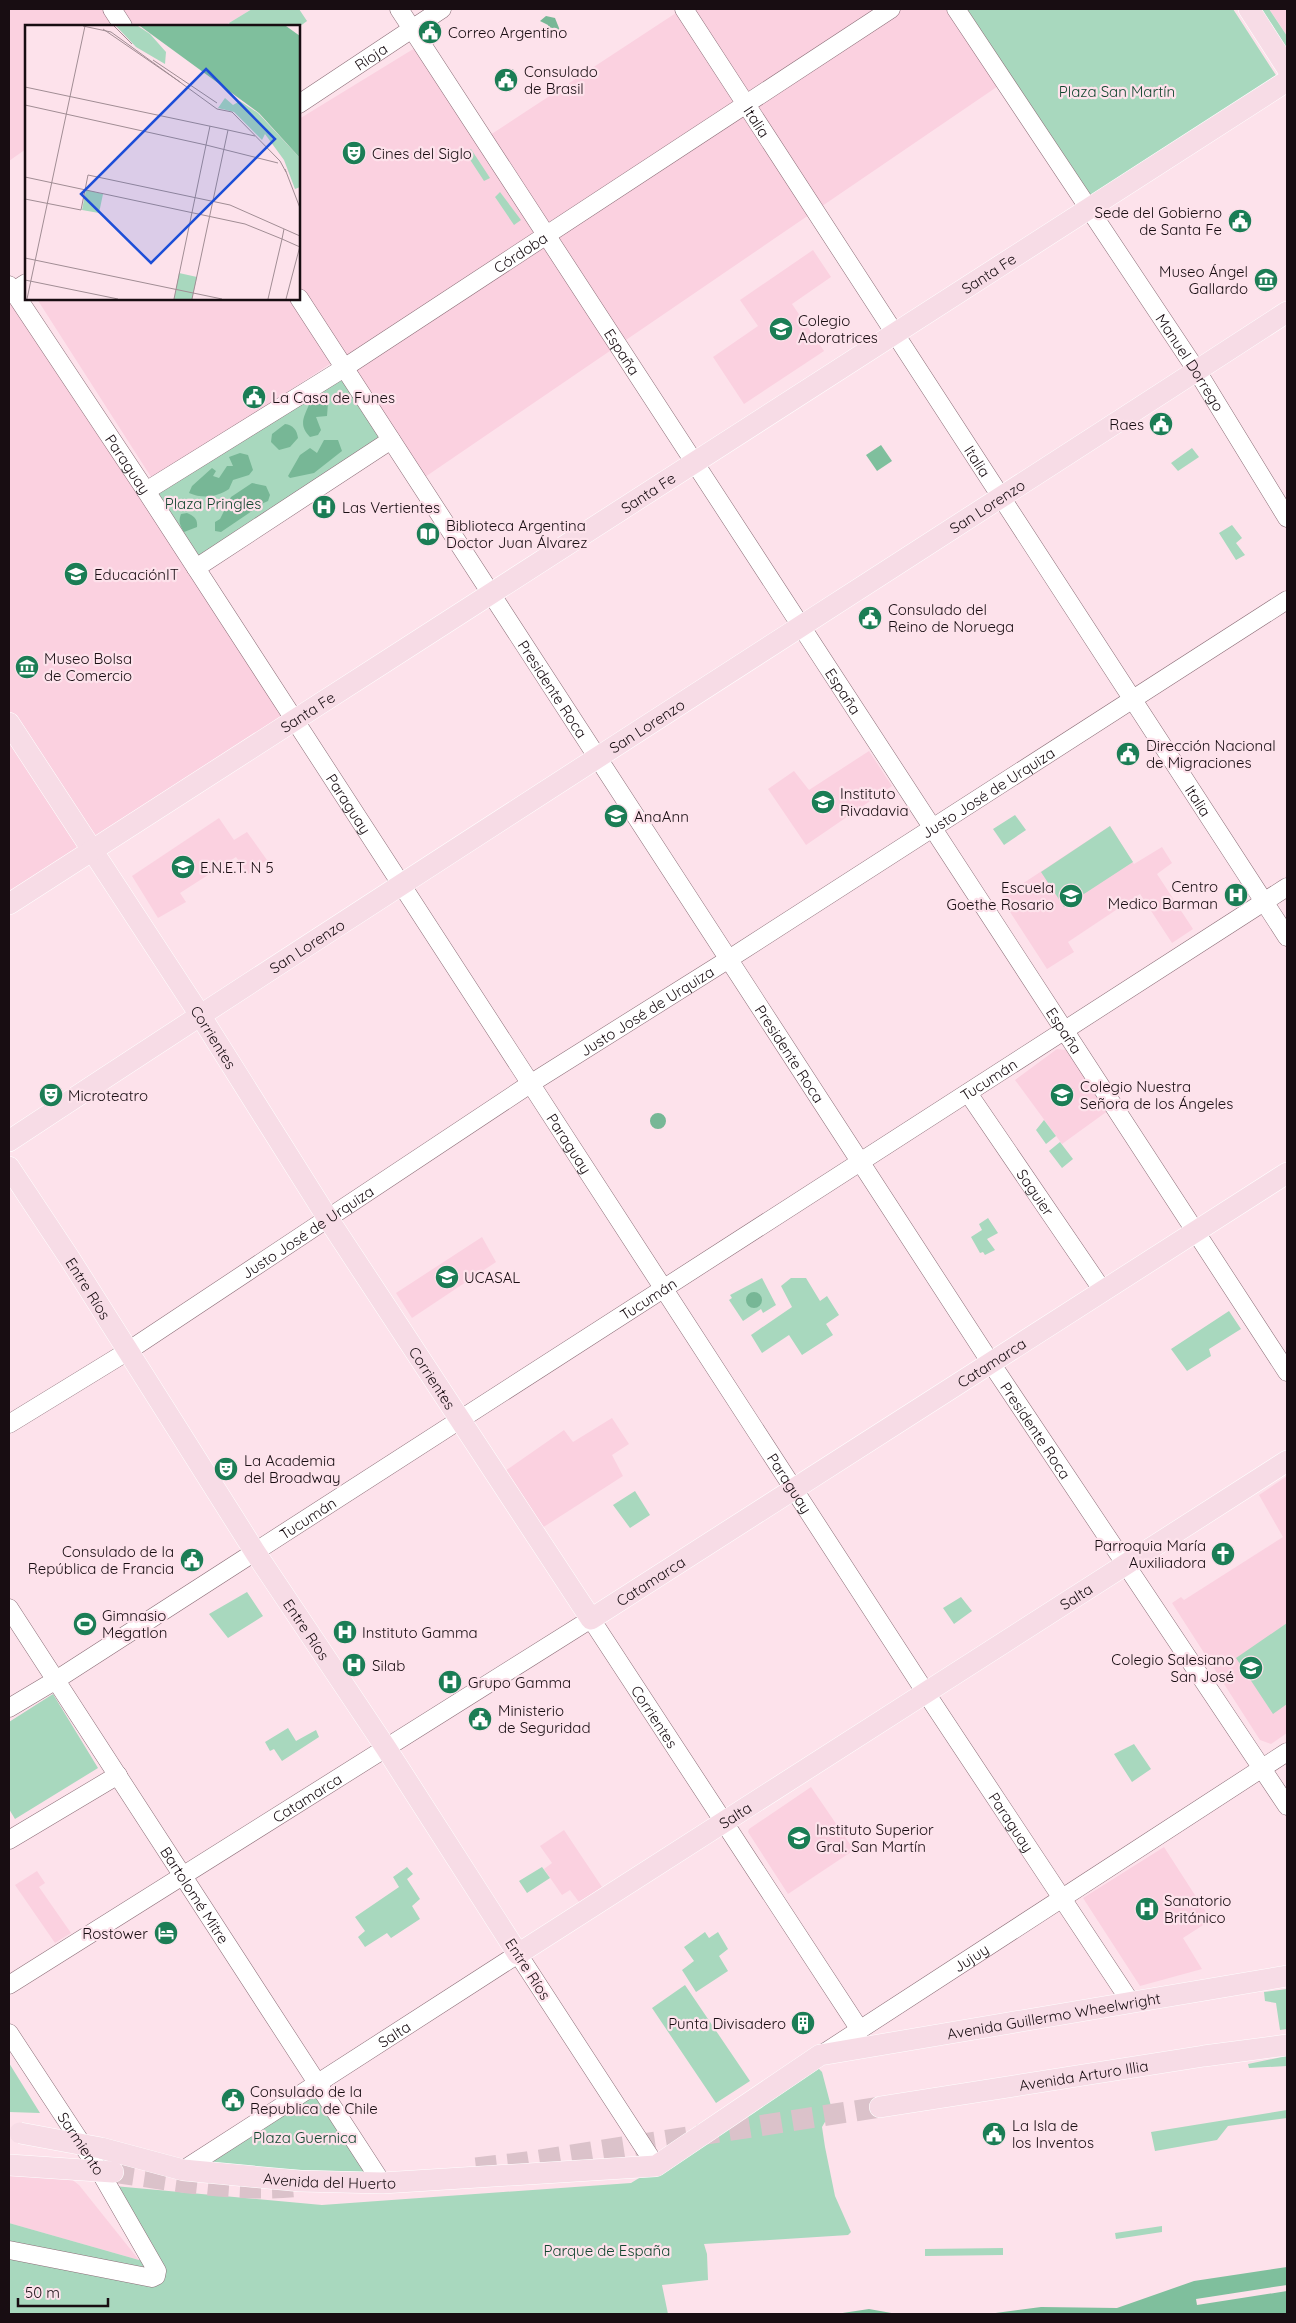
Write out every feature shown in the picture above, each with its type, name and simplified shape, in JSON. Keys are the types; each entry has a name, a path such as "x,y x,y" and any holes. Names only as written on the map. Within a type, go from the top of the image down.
{"main road":[{"path":"1249,9 1287,68"},
{"name":"Santa Fe","path":"9,904 1287,81"},
{"name":"San Lorenzo","path":"9,1141 401,884 1287,312"},
{"name":"Corrientes","path":"9,723 200,1015 327,1217 591,1619"},
{"name":"Entre Ríos","path":"9,1167 255,1552 386,1748 518,1954"},
{"name":"Catamarca","path":"591,1619 1287,1173"},
{"name":"Salta","path":"518,1954 1287,1461"},
{"name":"Avenida Guillermo Wheelwright","path":"820,2055 1130,2001 1287,1976"},
{"name":"Avenida Arturo Illia","path":"880,2107 1204,2056 1287,2045"},
{"name":"Jujuy","path":"656,2166 820,2055"},
{"name":"Avenida del Huerto","path":"14,2133 101,2148 183,2170 300,2181 382,2183 656,2166"},
{"path":"9,2165 106,2171"}],"street":[{"path":"112,9 122,25"},
{"name":"España","path":"399,9 1287,1372"},
{"name":"Rioja","path":"300,103 442,9"},
{"name":"Italia","path":"684,9 1287,937"},
{"name":"Córdoba","path":"146,491 344,368 891,9"},
{"name":"Manuel Dorrego","path":"956,9 1016,102 1090,209 1197,371 1287,518"},
{"name":"Paraguay","path":"14,288 793,1490 1130,2001"},
{"name":"Presidente Roca","path":"300,300 991,1363 1287,1806"},
{"path":"196,568 391,440"},
{"name":"Justo José de Urquiza","path":"9,1424 128,1351 327,1217 530,1084 729,959 1287,600"},
{"name":"Tucumán","path":"9,1708 56,1680 1287,887"},
{"name":"Saguier","path":"968,1093 1103,1291"},
{"name":"Bartolomé Mitre","path":"9,1608 382,2183"},
{"name":"Catamarca","path":"9,1985 591,1619"},
{"name":"Corrientes","path":"591,1619 860,2030"},
{"name":"Jujuy","path":"820,2055 1287,1752"},
{"path":"9,1840 118,1775"},
{"name":"Salta","path":"183,2170 518,1954"},
{"name":"Entre Ríos","path":"518,1954 656,2166"},
{"name":"Sarmiento","path":"9,2032 106,2171 157,2271 156,2276 152,2278 9,2250"}],"shaded area":[{"path":"9,9 252,9 226,25 25,25 25,150 9,161"},
{"path":"682,9 956,9 1004,82 425,477 333,362 153,480 38,300 300,300 300,118 428,40 484,139"},
{"path":"1269,9 1287,9 1287,36 1278,22"},
{"path":"546,16 555,18 561,33 551,40 548,25 540,21"},
{"name":"Colegio Adoratrices","path":"813,250 831,277 792,304 824,351 744,404 713,357 758,326 740,300"},
{"path":"9,285 294,719 9,904"},
{"path":"328,403 327,416 316,417 321,430 318,435 310,437 304,429 303,422 309,405"},
{"path":"285,424 294,428 298,438 290,447 279,450 271,442 272,434"},
{"path":"324,440 338,440 342,451 314,473 290,478 288,476 300,455 310,448 317,453"},
{"path":"881,445 892,461 877,471 866,455"},
{"path":"240,453 248,455 253,470 249,475 233,480 229,489 220,494 199,496 189,493 192,486 212,468 216,471 213,476 219,478 227,466 233,466 229,457"},
{"path":"252,483 266,486 270,495 268,501 252,508 252,511 221,532 215,531 215,522 220,519 231,497"},
{"path":"187,513 195,518 197,527 184,532 180,519 181,514"},
{"name":"Instituto Rivadavia","path":"869,751 892,786 806,845 768,789 794,771 809,790"},
{"name":"E.N.E.T. N 5","path":"219,818 234,840 247,832 267,860 248,874 236,857 180,893 186,902 158,918 132,876"},
{"name":"Escuela Goethe Rosario","path":"1110,826 1134,864 1162,847 1172,863 1157,874 1193,929 1172,943 1140,894 1068,942 1074,952 1047,969 1001,898"},
{"name":"Colegio Nuestra Señora de los Ángeles","path":"1057,1049 1066,1050 1109,1110 1062,1144 1015,1080"},
{"path":"658,1113 664,1115 666,1121 664,1127 658,1129 652,1127 650,1121 652,1115"},
{"name":"UCASAL","path":"482,1237 496,1262 412,1318 396,1293"},
{"path":"754,1292 762,1300 754,1308 746,1300"},
{"path":"612,1418 629,1444 612,1455 623,1476 542,1528 505,1471 564,1430 573,1442"},
{"name":"Colegio Salesiano San José","path":"1287,1476 1287,1733 1271,1744 1260,1740 1172,1603 1181,1597 1184,1600 1283,1537 1259,1495"},
{"name":"Instituto Superior Gral. San Martín","path":"811,1787 854,1850 788,1894 748,1832 749,1829"},
{"path":"564,1830 602,1887 579,1902 570,1890 562,1895 544,1869 552,1863 540,1846"},
{"name":"Sanatorio Británico","path":"1164,1847 1211,1920 1183,1938 1202,1969 1140,1986 1083,1898"},
{"path":"37,1871 45,1883 39,1887 71,1933 55,1943 15,1885"},
{"path":"9,2175 70,2178 79,2185 139,2260 9,2223"},
{"path":"1287,2267 1287,2314 988,2314 1041,2307 1117,2308 1194,2281"},
{"path":"869,2309 897,2314 836,2314"}],"green space":[{"path":"252,9 299,9 307,21 300,26 230,25 229,23"},
{"name":"Plaza San Martín","path":"967,9 1233,9 1281,83 1101,198 1088,196"},
{"path":"1260,9 1269,9 1287,36 1287,50"},
{"path":"471,149 490,178 484,181 465,152"},
{"path":"500,192 521,220 514,225 495,197"},
{"name":"Plaza Pringles","path":"344,368 391,440 196,568 146,491"},
{"path":"1192,448 1199,457 1178,471 1171,463"},
{"path":"1232,525 1242,538 1236,543 1245,555 1236,560 1219,533"},
{"path":"1015,815 1026,830 1004,845 993,829"},
{"path":"1110,826 1133,862 1064,907 1041,872"},
{"path":"1044,1120 1056,1136 1046,1144 1036,1130"},
{"path":"1060,1142 1073,1159 1062,1168 1049,1151"},
{"path":"988,1218 998,1233 987,1239 995,1250 985,1255 983,1252 980,1253 971,1237 982,1230 979,1224"},
{"path":"762,1278 776,1305 763,1313 761,1309 743,1321 729,1300 732,1298 730,1295"},
{"path":"791,1278 806,1278 820,1301 827,1296 839,1315 826,1324 833,1335 802,1355 789,1335 762,1353 751,1335 792,1307 781,1286"},
{"path":"1229,1311 1241,1329 1209,1349 1211,1356 1187,1371 1171,1349"},
{"path":"635,1491 650,1515 630,1528 613,1505"},
{"path":"247,1592 263,1616 228,1638 209,1614"},
{"path":"961,1597 972,1611 954,1624 943,1608"},
{"path":"1287,1623 1287,1704 1273,1714 1236,1658"},
{"path":"53,1694 98,1768 15,1819 9,1809 9,1722"},
{"path":"288,1728 296,1741 316,1730 319,1737 282,1761 274,1749 270,1751 265,1742"},
{"path":"1134,1744 1151,1769 1132,1782 1114,1754"},
{"path":"407,1867 413,1874 407,1879 420,1899 412,1906 420,1919 391,1938 387,1933 365,1947 358,1937 365,1931 355,1917 399,1887 393,1877"},
{"path":"542,1867 550,1878 527,1893 519,1881"},
{"path":"705,1932 709,1938 718,1932 728,1949 719,1956 728,1971 696,1992 682,1970 694,1961 684,1947"},
{"path":"685,1985 750,2081 716,2103 652,2008"},
{"path":"1287,1989 1287,2029 1280,2030 1276,2003 1265,2001 1264,1992"},
{"path":"1287,2056 1287,2066 1249,2068 1248,2064"},
{"path":"9,2063 40,2113 9,2112"},
{"name":"Parque de España","path":"818,2068 822,2072 832,2110 822,2127 825,2147 835,2196 851,2232 848,2235 704,2244 707,2254 708,2280 662,2285 668,2314 9,2314 9,2223 139,2260 155,2256 114,2186 322,2205 631,2183"},
{"name":"Plaza Guernica","path":"315,2092 368,2172 200,2167"},
{"path":"1287,2110 1287,2118 1228,2126 1217,2140 1155,2151 1151,2132"},
{"path":"1162,2226 1162,2232 1116,2239 1115,2233"},
{"path":"1003,2248 1003,2255 925,2256 925,2249"}],"pier":[{"path":"1287,2285 1287,2291 1197,2305 1196,2299"}],"tunnel":[{"path":"476,2168 527,2162 880,2107"},
{"path":"113,2172 231,2187 278,2188 302,2186"}],"place":[{"name":"Correo Argentino","path":"430,32"},
{"name":"Consulado de Brasil","path":"506,80"},
{"name":"Cines del Siglo","path":"354,153"},
{"name":"Sede del Gobierno de Santa Fe","path":"1240,221"},
{"name":"Museo Ángel Gallardo","path":"1266,280"},
{"name":"Colegio Adoratrices","path":"781,329"},
{"name":"La Casa de Funes","path":"254,397"},
{"name":"Raes","path":"1161,424"},
{"name":"Las Vertientes","path":"324,507"},
{"name":"Biblioteca Argentina Doctor Juan Álvarez","path":"428,534"},
{"name":"EducaciónIT","path":"76,574"},
{"name":"Consulado del Reino de Noruega","path":"870,618"},
{"name":"Museo Bolsa de Comercio","path":"27,667"},
{"name":"Dirección Nacional de Migraciones","path":"1128,754"},
{"name":"Instituto Rivadavia","path":"823,802"},
{"name":"AnaAnn","path":"616,816"},
{"name":"E.N.E.T. N 5","path":"183,867"},
{"name":"Centro Medico Barman","path":"1236,895"},
{"name":"Escuela Goethe Rosario","path":"1071,896"},
{"name":"Microteatro","path":"51,1095"},
{"name":"Colegio Nuestra Señora de los Ángeles","path":"1062,1095"},
{"name":"UCASAL","path":"447,1277"},
{"name":"La Academia del Broadway","path":"226,1469"},
{"name":"Parroquia María Auxiliadora","path":"1223,1554"},
{"name":"Consulado de la República de Francia","path":"192,1560"},
{"name":"Gimnasio Megatlon","path":"85,1624"},
{"name":"Instituto Gamma","path":"345,1632"},
{"name":"Silab","path":"354,1665"},
{"name":"Colegio Salesiano San José","path":"1251,1668"},
{"name":"Grupo Gamma","path":"450,1682"},
{"name":"Ministerio de Seguridad","path":"480,1719"},
{"name":"Instituto Superior Gral. San Martín","path":"799,1838"},
{"name":"Sanatorio Británico","path":"1147,1909"},
{"name":"Rostower","path":"166,1933"},
{"name":"Punta Divisadero","path":"803,2023"},
{"name":"Consulado de la Republica de Chile","path":"233,2100"},
{"name":"La Isla de los Inventos","path":"994,2134"}]}
